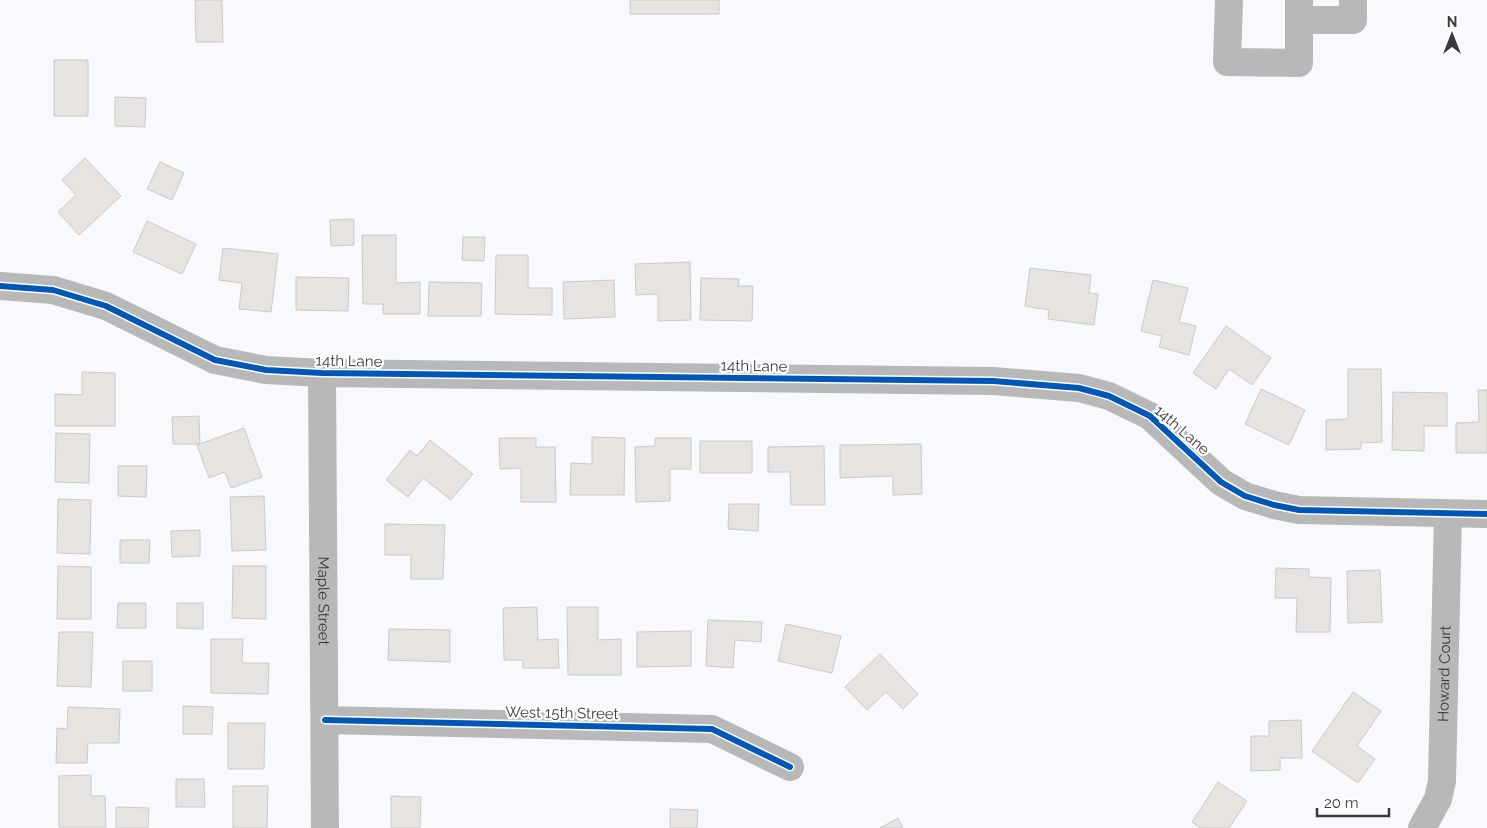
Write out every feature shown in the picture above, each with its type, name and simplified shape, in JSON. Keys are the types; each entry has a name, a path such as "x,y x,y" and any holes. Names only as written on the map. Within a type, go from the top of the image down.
{"street":[{"path":"1229,0 1227,62 1299,63 1299,10 1353,10"},
{"name":"14th Lane","path":"0,286 53,290 106,306 215,360 266,370 322,373 993,381 1079,388 1109,396 1150,416 1221,482 1245,496 1299,510 1487,514"},
{"name":"Maple Street","path":"322,373 325,828"},
{"name":"Howard Court","path":"1422,828 1438,799 1442,781 1448,514"},
{"name":"West 15th Street","path":"325,720 712,729 790,767"}],"building":[{"path":"195,0 222,0 223,42 196,42"},
{"path":"630,0 719,0 719,14 630,14"},
{"path":"54,60 88,60 88,116 54,116"},
{"path":"115,97 146,98 145,127 115,126"},
{"path":"85,158 121,196 79,235 58,212 76,195 62,180"},
{"path":"160,162 184,173 172,200 147,189"},
{"path":"354,219 354,245 331,246 330,220"},
{"path":"147,221 196,244 182,274 133,252"},
{"path":"362,235 396,235 396,283 420,282 420,314 383,314 383,304 363,304"},
{"path":"463,237 485,237 484,261 462,260"},
{"path":"223,248 278,254 271,312 239,309 242,283 219,280"},
{"path":"496,255 528,255 528,288 552,288 552,315 495,314"},
{"path":"690,262 691,320 658,321 658,294 636,295 635,264"},
{"path":"1030,268 1091,275 1089,293 1098,294 1094,325 1048,319 1049,310 1025,306"},
{"path":"296,277 349,278 348,311 296,310"},
{"path":"701,278 739,279 738,286 753,286 752,321 700,320"},
{"path":"614,280 615,317 564,319 563,282"},
{"path":"1153,280 1188,288 1179,322 1196,326 1189,355 1159,347 1162,336 1141,331"},
{"path":"429,282 482,283 481,316 428,316"},
{"path":"1226,326 1271,358 1252,385 1229,369 1216,389 1193,373"},
{"path":"1348,369 1381,369 1382,442 1361,443 1361,449 1326,450 1326,420 1348,419"},
{"path":"82,372 115,373 115,426 55,426 55,394 82,395"},
{"path":"1261,389 1305,410 1289,445 1245,424"},
{"path":"1478,390 1487,390 1487,453 1456,453 1456,423 1479,422"},
{"path":"1393,392 1447,393 1447,426 1424,426 1424,451 1392,450"},
{"path":"199,416 200,444 173,444 172,417"},
{"path":"244,428 262,477 231,488 225,472 209,478 197,445"},
{"path":"56,433 90,434 89,483 55,482"},
{"path":"592,437 625,438 624,495 570,495 571,463 592,464"},
{"path":"499,438 536,438 536,447 555,447 556,502 521,502 521,468 500,469"},
{"path":"655,438 691,438 691,469 670,469 670,501 636,502 635,447 655,446"},
{"path":"430,440 473,474 451,500 423,478 408,497 386,480 410,450 417,456"},
{"path":"700,441 752,441 752,473 700,473"},
{"path":"921,444 922,494 893,495 893,476 840,478 840,445"},
{"path":"824,446 825,505 791,505 790,472 768,472 768,447"},
{"path":"118,466 147,466 146,497 118,496"},
{"path":"264,496 266,550 232,551 230,497"},
{"path":"58,499 91,500 90,554 57,553"},
{"path":"729,504 759,504 758,531 728,529"},
{"path":"385,524 445,525 443,579 411,579 411,555 385,555"},
{"path":"200,530 200,556 172,557 171,531"},
{"path":"120,540 150,540 149,563 120,563"},
{"path":"58,566 91,567 91,619 57,619"},
{"path":"233,566 266,566 266,619 232,618"},
{"path":"1276,568 1309,569 1309,577 1331,578 1330,632 1296,632 1297,598 1275,598"},
{"path":"1380,570 1382,622 1348,623 1347,571"},
{"path":"118,603 146,603 146,628 117,628"},
{"path":"177,603 203,603 203,629 177,628"},
{"path":"537,607 538,640 558,639 559,668 523,668 523,660 504,660 503,608"},
{"path":"567,607 598,607 598,640 621,639 621,675 568,675"},
{"path":"708,620 762,622 761,642 735,640 733,668 706,666"},
{"path":"786,624 841,636 832,673 778,661"},
{"path":"389,629 450,630 450,662 388,660"},
{"path":"691,631 691,666 637,667 637,632"},
{"path":"59,632 93,632 91,687 57,686"},
{"path":"211,639 243,639 242,663 269,663 268,694 211,693"},
{"path":"880,654 918,694 903,709 886,692 867,710 845,687"},
{"path":"123,661 152,661 152,691 123,691"},
{"path":"1353,692 1381,711 1357,746 1375,759 1358,783 1312,751"},
{"path":"183,706 213,707 212,734 183,734"},
{"path":"68,707 120,709 119,743 88,743 87,763 56,763 57,728 67,729"},
{"path":"1301,720 1302,758 1280,758 1280,770 1251,771 1251,736 1269,736 1269,721"},
{"path":"228,723 265,723 264,769 228,769"},
{"path":"91,775 91,796 105,796 106,827 59,827 59,776"},
{"path":"176,779 204,779 205,807 176,807"},
{"path":"1218,782 1247,801 1229,828 1201,828 1192,822"},
{"path":"233,786 268,786 267,828 233,828"},
{"path":"391,796 421,797 420,828 391,828"},
{"path":"116,807 149,808 148,828 116,828"},
{"path":"670,809 698,810 697,828 670,828"},
{"path":"898,818 903,828 880,828"}],"cycle path":[{"path":"0,286 53,290 106,306 215,360 266,370 322,373 993,381 1079,388 1109,396 1150,416 1221,482 1245,496 1274,505 1299,510 1487,514"},
{"path":"325,720 712,729 790,767"}]}
